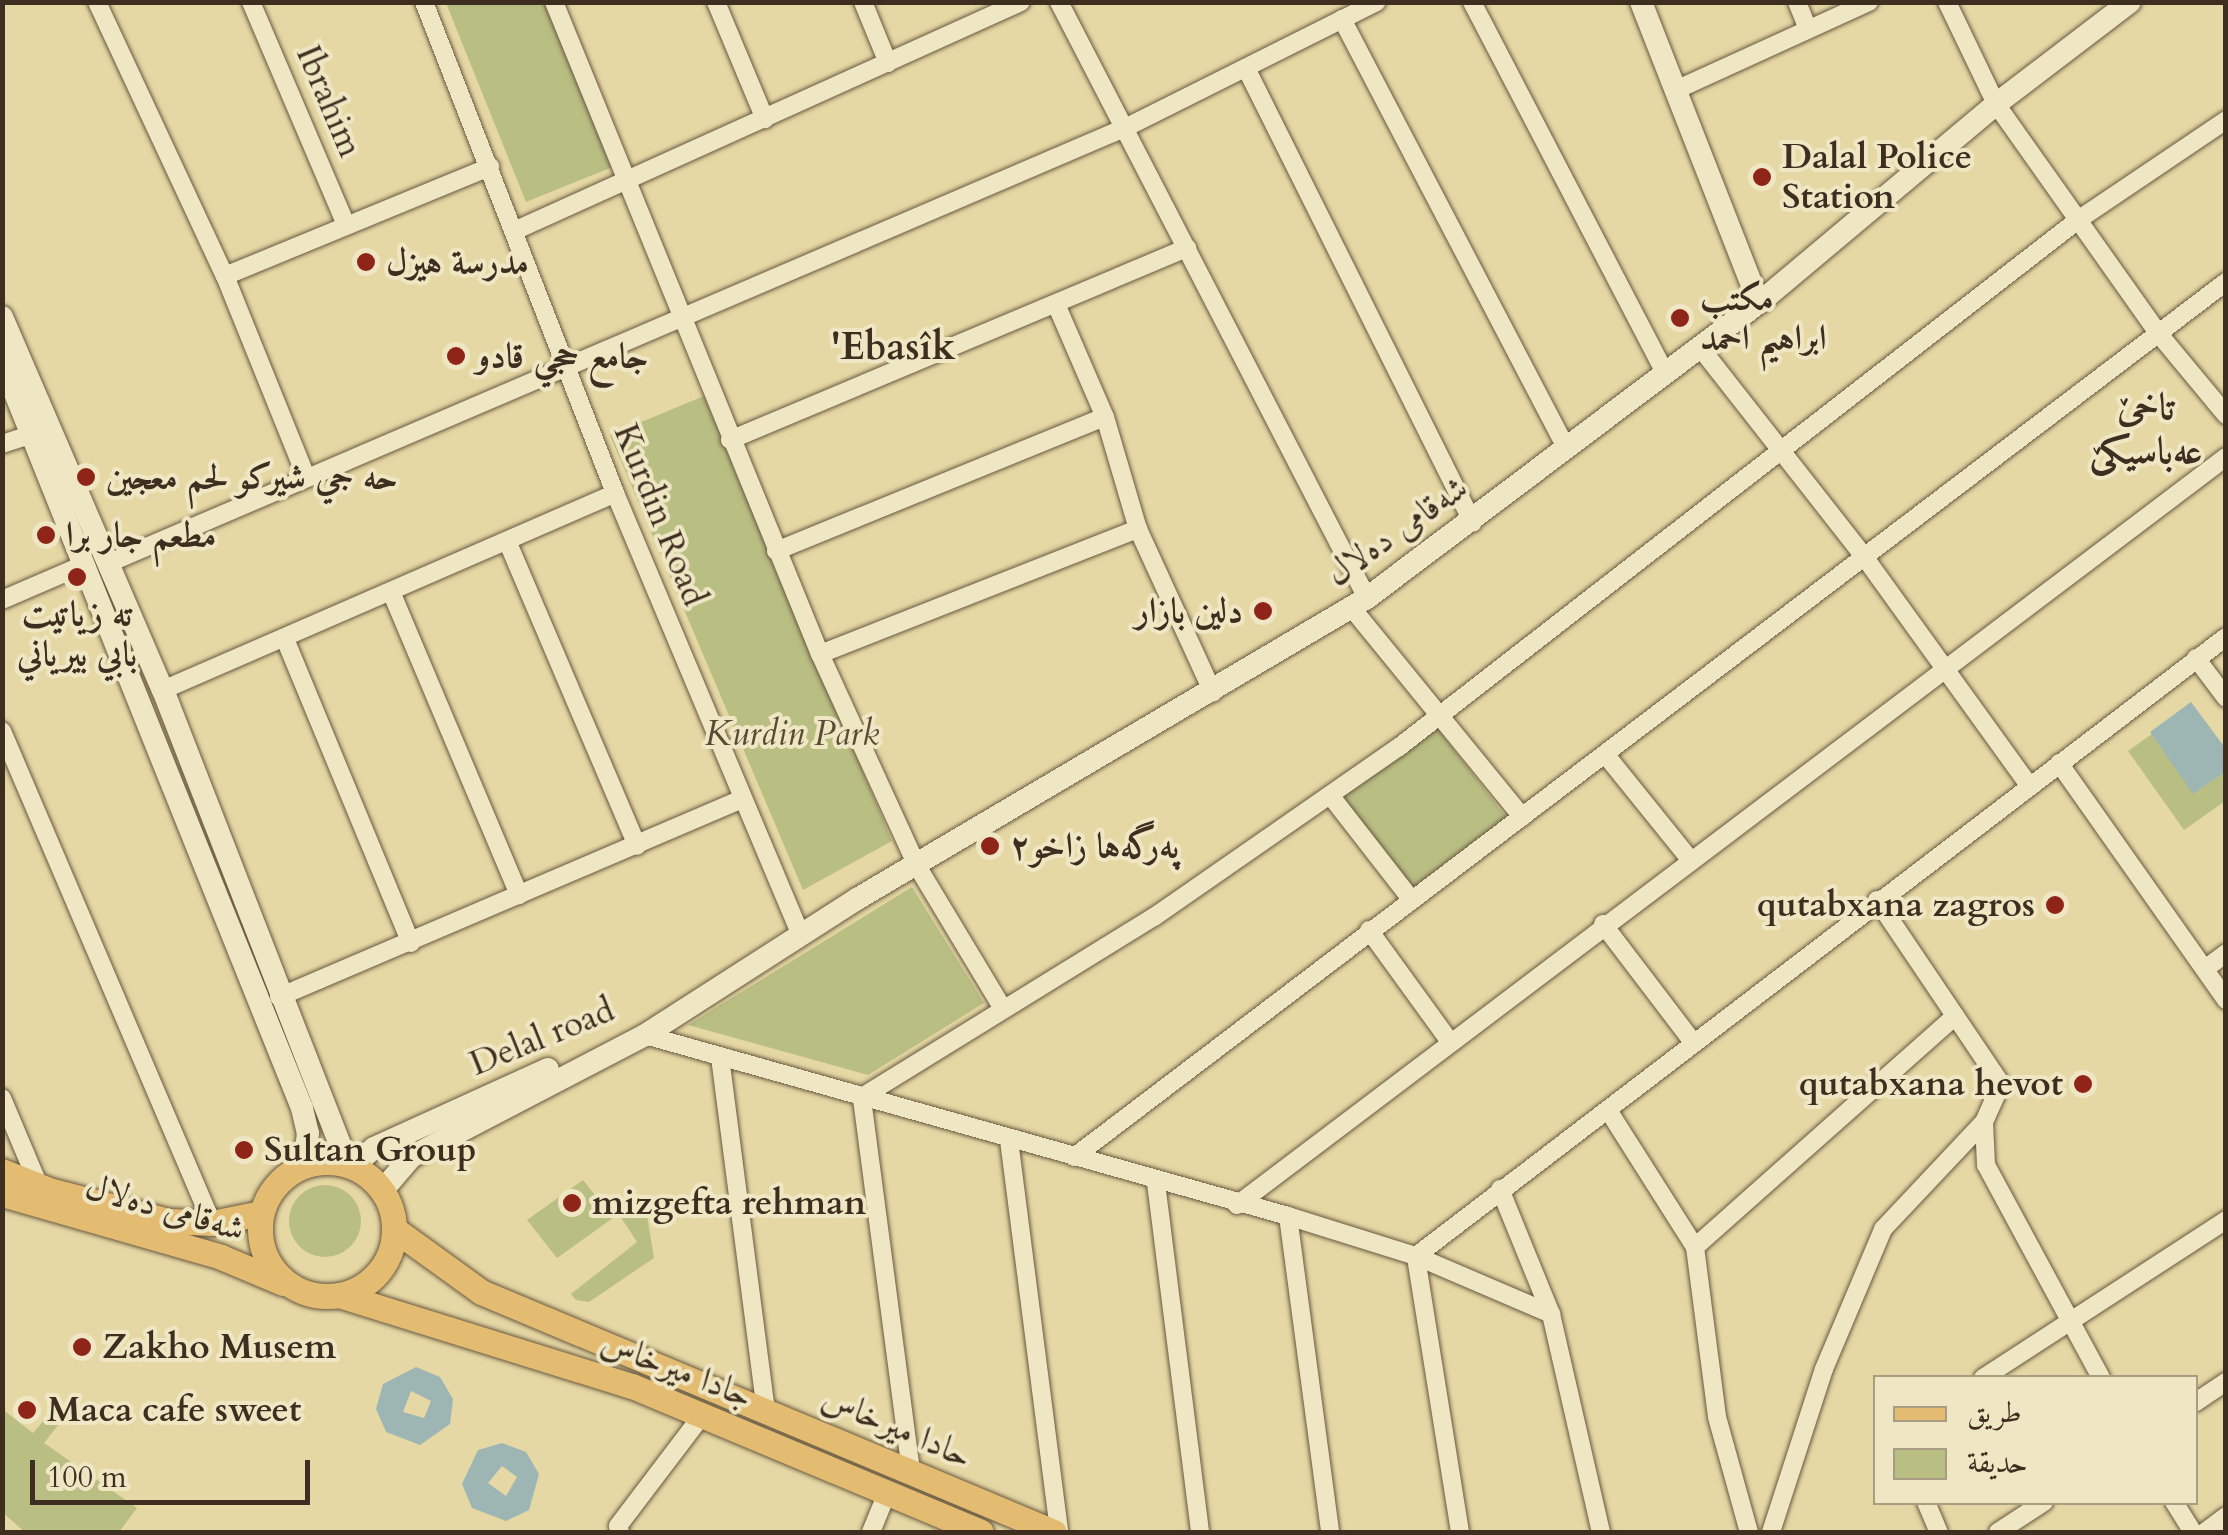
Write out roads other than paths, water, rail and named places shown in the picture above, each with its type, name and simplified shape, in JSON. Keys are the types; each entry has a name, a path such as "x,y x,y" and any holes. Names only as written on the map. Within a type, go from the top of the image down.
{"main road":[{"path":"1641,2 1759,303"},
{"name":"شەقامی دەلال","path":"645,1034 916,864 1213,693 1359,602 1473,523 1759,303 2108,10 2130,2"},
{"path":"2,317 163,690 279,998 350,1166 382,1192 394,1229 378,1272 339,1295 306,1293 281,1278 264,1256 261,1213 281,1179 304,1166 350,1166"},
{"path":"2,360 302,1108 308,1133 304,1166"},
{"name":"Delal road","path":"350,1166 406,1132 579,1055 645,1034"},
{"name":"Delal road","path":"382,1192 410,1157 645,1034"},
{"path":"2,1171 127,1213 212,1223 261,1213"},
{"name":"شەقامی دەلال","path":"2,1194 221,1257 306,1293"},
{"name":"حادا ميرخاس","path":"394,1229 428,1260 480,1292 1056,1532"},
{"name":"جادا ميرخاس","path":"339,1295 703,1414 981,1532"}],"street":[{"path":"97,2 225,276 305,474"},
{"name":"Ibrahim","path":"251,2 346,225"},
{"name":"Kurdin Road","path":"424,2 615,493 801,936"},
{"path":"554,2 630,177 687,317 730,440 820,654 916,864 1003,1009"},
{"path":"716,2 764,119"},
{"path":"863,2 888,63"},
{"path":"514,231 1020,2"},
{"path":"1059,2 1129,126 1359,602 1440,714 1522,817"},
{"path":"109,563 305,474 567,370 1129,126 1378,2"},
{"path":"1472,2 1665,372"},
{"path":"1797,2 1807,27"},
{"path":"1678,89 1807,27 1870,2"},
{"path":"1947,2 1996,104 2158,333 2226,414"},
{"path":"1342,19 1567,449"},
{"path":"1246,68 1473,523"},
{"path":"862,1097 1154,917 1330,795 2078,220 2226,120"},
{"path":"225,276 490,167"},
{"path":"730,440 1188,248"},
{"path":"1074,1157 2226,282"},
{"path":"1056,304 1105,417 1138,529 1213,693"},
{"path":"1699,346 1863,555 2029,785"},
{"path":"776,551 1105,417"},
{"path":"2,444 32,434"},
{"path":"1237,1205 1688,858 1948,670 2226,457"},
{"path":"163,690 392,594 615,493"},
{"path":"820,654 1138,529"},
{"path":"508,543 637,846"},
{"path":"2,600 85,564"},
{"path":"392,594 519,895"},
{"path":"1416,1256 2226,636"},
{"path":"284,639 411,944"},
{"path":"2196,658 2226,698"},
{"path":"2,731 212,1223"},
{"path":"1605,754 1688,858"},
{"path":"2059,764 2226,1000"},
{"path":"1330,795 1411,899"},
{"path":"279,998 742,799"},
{"path":"1771,1532 1824,1370 1883,1229 1984,1122 2001,1084 1877,900"},
{"path":"1603,924 1692,1041"},
{"path":"1369,930 1450,1042"},
{"path":"2206,969 2226,953"},
{"path":"1695,1247 1955,1016"},
{"path":"645,1034 1156,1183 1288,1216 1416,1256 1550,1314"},
{"path":"720,1058 766,1409"},
{"path":"862,1097 911,1471"},
{"path":"2,1098 39,1186"},
{"path":"1608,1110 1695,1247 1717,1417 1749,1532"},
{"path":"1984,1122 1986,1165 2098,1375"},
{"path":"1009,1140 1056,1532"},
{"path":"1156,1183 1200,1532"},
{"path":"1500,1189 1550,1314 1601,1532"},
{"path":"1288,1216 1330,1532"},
{"path":"1988,1375 2226,1220"},
{"path":"1416,1256 1460,1532"},
{"path":"2198,1401 2226,1382"},
{"path":"620,1532 618,1526 703,1414"},
{"path":"870,1532 887,1493"},
{"path":"1927,1505 1938,1532"},
{"path":"1998,1532 2039,1505"},
{"path":"2176,1505 2194,1532"},
{"path":"2206,1532 2226,1516"}],"water":[{"path":"2191,702 2226,749 2225,772 2193,794 2150,732"},
{"path":"416,1367 440,1377 453,1399 450,1424 420,1445 386,1432 376,1409 383,1384","holes":["411,1391 431,1401 424,1418 403,1412"]},
{"path":"502,1443 526,1452 539,1474 529,1510 506,1521 472,1508 462,1484 478,1450","holes":["502,1466 517,1477 506,1496 488,1483"]}],"place":[{"name":"Dalal Police Station","path":"1762,177"},
{"name":"مدرسة هيزل","path":"366,262"},
{"name":"مكتب ابراهيم احمد","path":"1680,318"},
{"name":"جامع حجي قادو","path":"456,356"},
{"name":"حه جي شيركو لحم معجين","path":"86,477"},
{"name":"مطعم جار برا","path":"46,535"},
{"name":"ته زياتيت بابي بيرياني","path":"77,577"},
{"name":"دلين بازار","path":"1263,611"},
{"name":"پەرگەها زاخو۲","path":"990,846"},
{"name":"qutabxana zagros","path":"2055,905"},
{"name":"qutabxana hevot","path":"2083,1084"},
{"name":"Sultan Group","path":"244,1150"},
{"name":"mizgefta rehman","path":"572,1203"},
{"name":"Zakho Musem","path":"82,1347"},
{"name":"Maca cafe sweet","path":"27,1410"}],"district":[{"name":"'Ebasîk","path":"893,348"},
{"name":"تاخێ عه‌باسيكێ","path":"2146,430"}],"park label":[{"name":"Kurdin Park","path":"792,734"}]}
